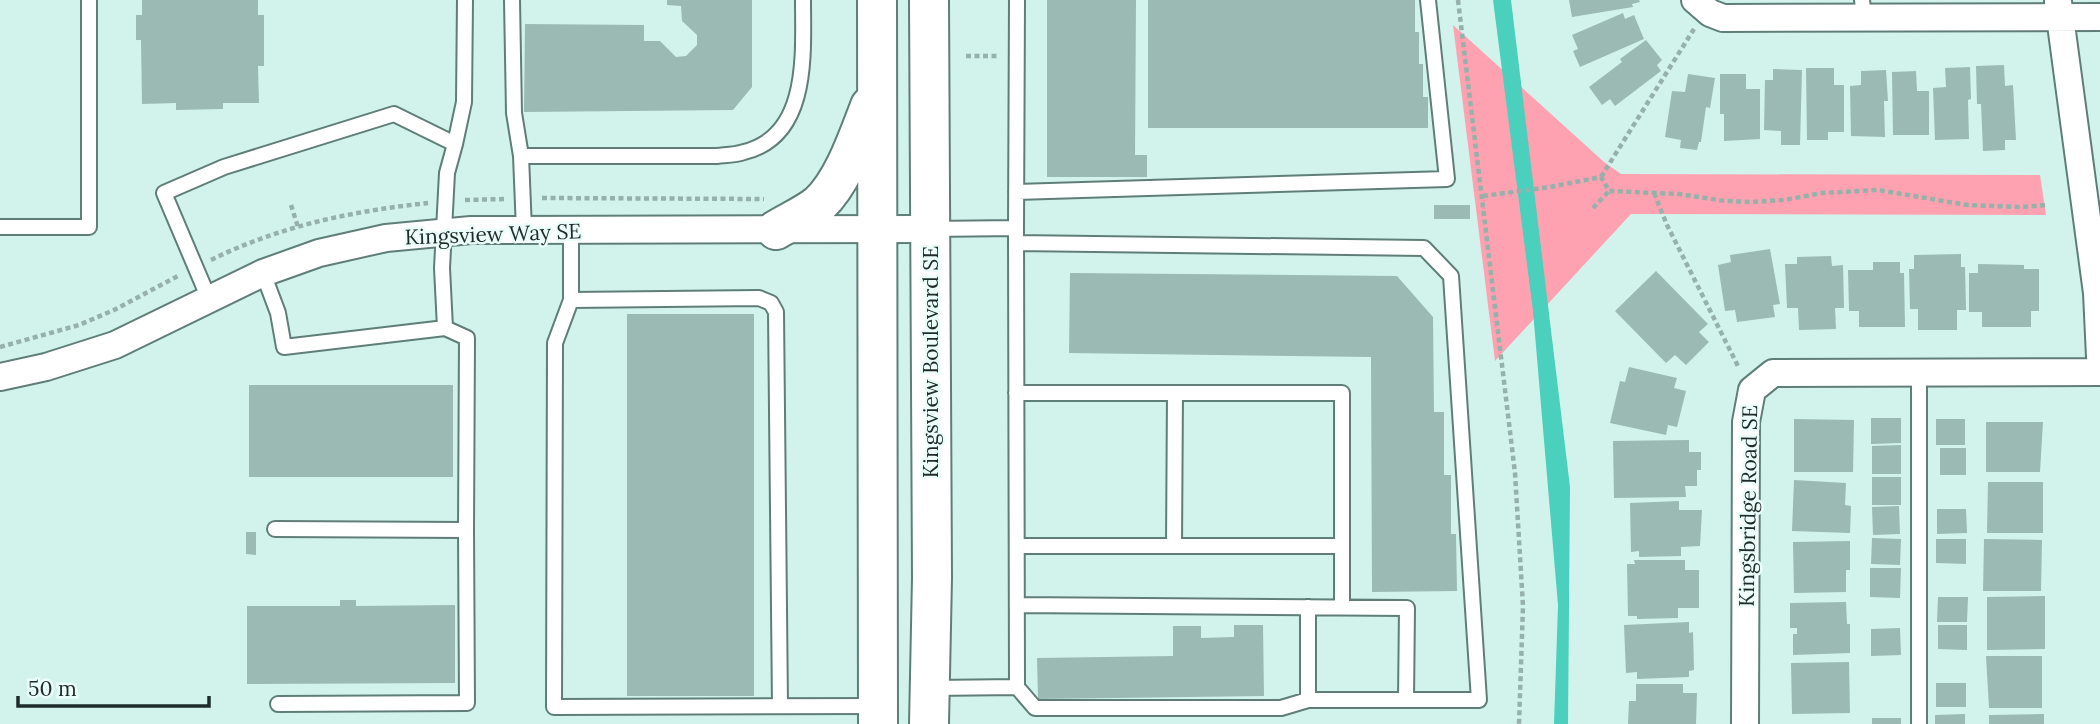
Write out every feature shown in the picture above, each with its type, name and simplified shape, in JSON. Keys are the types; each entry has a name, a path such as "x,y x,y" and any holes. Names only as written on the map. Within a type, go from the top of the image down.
{"main road":[{"path":"877,0 878,715"},
{"name":"Kingsview Boulevard SE","path":"929,0 932,565 930,706"},
{"path":"776,230 819,204 836,181 854,148 876,92"}],"street":[{"path":"1700,5 1723,18 1863,9 2059,8 2100,17"},
{"path":"2059,8 2097,293 2100,357"},
{"name":"Kingsview Way SE","path":"0,377 46,367 115,345 262,273 319,253 386,238 524,230 929,229"},
{"name":"Kingsbridge Road SE","path":"1745,724 1746,422 1752,390 1773,373 2100,372"}],"lane":[{"path":"0,227 89,227 89,0"},
{"path":"445,328 442,268 447,173 464,102 465,0"},
{"path":"512,0 514,113 521,156 524,230"},
{"path":"521,156 717,156 745,152 765,142 781,129 791,112 799,87 803,61 803,0"},
{"path":"929,229 1016,236 1424,248 1451,276 1479,700 1308,700 1281,708 1035,708 1017,687 1016,393 1016,236 1016,192 1017,0"},
{"path":"1016,192 1447,179 1428,0"},
{"path":"209,299 164,193 224,167 394,114 455,144"},
{"path":"571,230 571,300 555,343 554,707 780,706 878,715"},
{"path":"262,273 278,313 284,346 445,328 467,338 467,703 278,704"},
{"path":"571,300 759,298 771,303 776,312 780,706"},
{"path":"1919,373 1919,724"},
{"path":"1016,393 1342,393 1342,608"},
{"path":"1174,546 1175,393"},
{"path":"275,529 466,530"},
{"path":"1017,546 1342,546"},
{"path":"1017,605 1407,608 1406,700"},
{"path":"1308,607 1308,700"},
{"path":"930,706 1017,687"}],"path":[{"path":"1458,0 1515,473 1523,606 1520,724"},
{"path":"1483,196 1601,177 1700,5"},
{"path":"966,56 1017,56"},
{"path":"1601,177 1609,191"},
{"path":"1593,208 1609,191 1752,202 1822,193 1878,190 1967,205 2048,205"},
{"path":"1654,193 1727,346 1752,390"},
{"path":"291,205 298,227"}],"shaded area":[{"path":"1493,0 1511,0 1570,487 1568,724 1554,724 1558,605 1533,311"},
{"path":"1453,25 1604,162 1621,174 2040,175 2046,215 1631,214 1495,361"}],"building":[{"path":"142,0 258,0 258,15 264,15 264,66 258,66 259,103 223,103 223,109 176,110 176,103 142,104 141,40 136,40 136,15 142,15"},
{"path":"667,0 752,0 752,87 733,110 524,112 525,24 644,25 644,41 660,41 676,57 686,56 697,45 697,35 682,21 681,6 667,5"},
{"path":"1047,0 1136,0 1135,155 1147,155 1147,177 1047,177"},
{"path":"1148,0 1415,0 1415,32 1419,32 1419,64 1423,64 1423,97 1428,97 1428,128 1148,128"},
{"path":"1569,0 1640,2 1632,4 1633,7 1572,17"},
{"path":"1623,13 1625,19 1634,15 1644,39 1580,67 1573,51 1578,49 1572,35"},
{"path":"1646,40 1662,60 1657,65 1661,71 1615,106 1610,99 1602,105 1589,87"},
{"path":"2004,65 2005,86 2013,85 2016,140 2005,140 2005,150 1983,151 1981,104 1977,104 1976,66"},
{"path":"1970,67 1969,139 1935,140 1933,88 1946,87 1945,68"},
{"path":"1806,68 1834,68 1834,85 1844,85 1844,132 1828,132 1828,140 1807,140"},
{"path":"1773,69 1802,70 1800,145 1781,145 1781,131 1764,130 1765,80 1773,80"},
{"path":"1886,70 1888,101 1884,101 1885,137 1851,136 1850,86 1861,85 1861,71"},
{"path":"1916,71 1917,91 1929,91 1929,135 1893,135 1892,72"},
{"path":"1688,74 1715,78 1710,108 1706,107 1701,142 1697,150 1680,148 1681,140 1665,137 1672,91 1685,92"},
{"path":"1720,74 1746,74 1746,89 1760,89 1760,139 1724,141 1724,114 1720,114"},
{"path":"1434,205 1470,205 1470,219 1434,219"},
{"path":"1770,249 1780,304 1773,305 1775,317 1737,322 1735,310 1725,311 1718,265 1731,262 1730,255"},
{"path":"1961,254 1961,267 1965,267 1966,310 1957,310 1957,330 1918,330 1918,309 1910,309 1909,269 1914,269 1914,255"},
{"path":"1831,256 1832,266 1843,265 1844,308 1835,308 1836,329 1799,330 1798,308 1787,308 1785,264 1797,264 1797,257"},
{"path":"1873,262 1900,262 1900,273 1904,273 1905,327 1859,327 1859,311 1849,311 1848,270 1873,270"},
{"path":"1978,264 2024,265 2024,269 2039,269 2039,311 2031,311 2031,327 1982,327 1982,312 1969,312 1969,273 1978,273"},
{"path":"1656,271 1708,324 1699,332 1709,342 1686,365 1675,355 1666,363 1615,311"},
{"path":"1070,273 1397,276 1433,317 1434,412 1444,412 1444,475 1451,475 1451,534 1456,534 1457,591 1372,592 1371,357 1069,353"},
{"path":"627,314 754,314 754,696 627,696"},
{"path":"1629,367 1677,378 1674,388 1686,391 1677,427 1668,425 1666,435 1610,423 1620,381 1625,382"},
{"path":"249,385 453,385 453,477 249,477"},
{"path":"1871,418 1901,418 1901,443 1871,444"},
{"path":"1794,419 1854,420 1853,472 1794,472"},
{"path":"1936,419 1965,419 1965,445 1936,445"},
{"path":"1986,422 2043,422 2040,472 1986,472"},
{"path":"1689,440 1689,452 1701,452 1701,470 1697,470 1697,486 1685,486 1686,497 1614,498 1613,441"},
{"path":"1901,445 1901,474 1872,474 1872,446"},
{"path":"1940,448 1966,448 1966,475 1940,475"},
{"path":"1872,477 1901,477 1901,505 1872,505"},
{"path":"1794,480 1846,483 1845,505 1851,506 1850,533 1792,531"},
{"path":"1988,482 2043,482 2043,533 1987,533"},
{"path":"1679,501 1679,510 1702,510 1700,546 1681,547 1681,556 1639,557 1639,551 1631,552 1630,503"},
{"path":"1899,506 1900,534 1873,535 1872,507"},
{"path":"1937,509 1966,509 1967,533 1937,534"},
{"path":"246,532 256,532 256,555 246,554"},
{"path":"1872,538 1901,539 1900,565 1871,564"},
{"path":"1936,539 1966,539 1966,564 1936,563"},
{"path":"1984,539 2042,540 2041,591 1983,591"},
{"path":"1850,541 1850,570 1846,570 1846,592 1794,593 1793,542"},
{"path":"1634,560 1685,560 1685,570 1699,570 1699,608 1678,608 1678,618 1637,619 1637,616 1628,616 1627,564 1635,564"},
{"path":"1870,568 1901,568 1900,598 1870,597"},
{"path":"2045,596 2045,649 1987,650 1987,597"},
{"path":"1938,597 1968,597 1967,622 1937,622"},
{"path":"340,600 356,600 356,606 455,605 455,683 247,684 247,606 340,606"},
{"path":"1846,602 1847,624 1850,624 1850,653 1793,655 1793,634 1797,634 1797,628 1790,628 1790,603"},
{"path":"1689,622 1689,633 1693,632 1694,670 1689,671 1689,677 1637,679 1637,672 1626,673 1624,625"},
{"path":"1234,625 1263,625 1264,696 1038,699 1037,658 1173,656 1173,626 1201,626 1201,638 1234,637"},
{"path":"1938,625 1967,625 1967,650 1938,649"},
{"path":"1900,628 1901,655 1871,656 1871,629"},
{"path":"1986,656 2042,656 2042,708 1989,708"},
{"path":"1849,662 1850,713 1792,714 1791,663"},
{"path":"1936,683 1966,683 1966,707 1936,707"},
{"path":"1636,684 1683,684 1683,693 1697,693 1696,724 1628,724 1629,701 1636,701"},
{"path":"1965,714 1965,724 1935,724 1935,715"},
{"path":"2044,714 2044,724 1989,724 1989,715"},
{"path":"1872,718 1901,718 1901,724 1872,724"}]}
